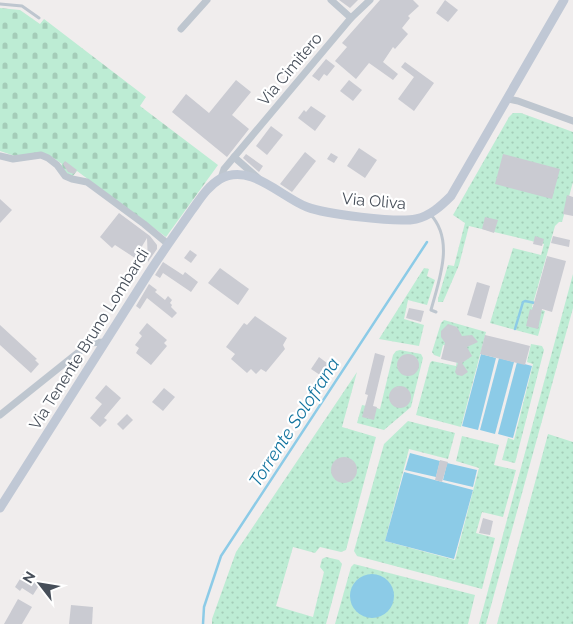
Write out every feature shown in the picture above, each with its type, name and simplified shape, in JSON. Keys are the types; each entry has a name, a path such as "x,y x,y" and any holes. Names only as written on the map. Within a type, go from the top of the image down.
{"main road":[{"name":"Via Oliva","path":"208,189 221,178 237,175 259,179 289,198 308,207 330,212 404,220 416,219 430,214 451,196 564,0"},
{"name":"Via Tenente Bruno Lombardi","path":"0,508 104,342 168,244 208,189"}],"street":[{"path":"181,30 207,0"},
{"path":"331,0 351,18"},
{"name":"Via Cimitero","path":"221,178 224,169 234,157 351,18 370,0"},
{"path":"508,99 573,121"},
{"path":"0,156 13,159 41,154 57,166 65,176 87,182 168,244"},
{"path":"234,157 237,175"},
{"path":"234,157 259,179"},
{"path":"0,415 90,343 104,342"}],"lane":[{"path":"0,4 22,6 39,18"},
{"path":"430,214 436,220 441,235 444,258 431,310 436,312"}],"green space":[{"path":"0,8 20,10 40,24 44,19 146,97 140,106 218,165 166,237 77,171 72,177 60,168 62,164 52,157 15,156 0,151"},
{"path":"513,113 521,113 573,132 573,182 562,222 555,226 532,307 545,311 538,336 490,323 513,248 541,255 544,244 469,226 459,265 443,302 438,302 448,265 454,266 465,223 453,215"},
{"path":"424,268 429,269 427,276 435,280 427,305 408,300 404,319 424,325 419,346 379,339"},
{"path":"573,274 573,308 486,624 479,624"},
{"path":"444,320 486,332 461,427 416,415 430,363 432,361 456,366 459,348 443,345 440,357 432,352 441,323"},
{"path":"531,344 542,346 544,350 515,463 502,460 508,438 514,440 533,364 527,362"},
{"path":"396,351 421,354 423,358 411,407 384,430 357,423 362,405 380,409 393,355"},
{"path":"357,372 342,427 376,437 346,550 341,552 320,547 315,553 293,547 276,606 313,617 324,572 320,567 322,559 326,557 339,560 342,564 326,624 212,624 212,619 236,552"},
{"path":"408,421 455,433 448,459 409,449 385,541 455,560 479,468 456,461 462,436 499,445 494,465 516,470 503,517 482,512 476,533 495,538 482,589 357,556 354,551 384,444"},
{"path":"548,434 573,442 573,624 497,624"},
{"path":"354,564 475,595 468,624 335,624 351,567"}],"water":[{"path":"481,354 496,358 478,430 462,426"},
{"path":"499,358 514,362 495,434 480,430"},
{"path":"517,362 532,366 513,438 498,434"},
{"path":"410,453 440,461 436,477 405,470"},
{"path":"447,463 477,470 473,487 443,480"},
{"path":"404,472 473,490 454,559 385,541"},
{"path":"372,574 384,578 390,584 394,596 390,608 384,614 372,618 360,614 354,608 350,596 354,584 360,578"}],"building":[{"path":"339,0 358,0 350,8"},
{"path":"380,0 413,0 419,6 408,16 410,18 402,28 408,34 395,49 393,47 383,62 398,74 393,80 369,63 356,79 335,61 347,47 342,43"},
{"path":"445,0 458,10 448,22 436,13"},
{"path":"326,59 335,66 327,76 324,74 319,81 312,76"},
{"path":"405,62 434,83 414,111 398,99 414,77 401,67"},
{"path":"236,80 251,92 232,115 249,129 227,157 172,112 186,94 209,113"},
{"path":"349,80 362,90 353,101 340,91"},
{"path":"311,106 326,116 315,131 298,118 304,110 306,112"},
{"path":"271,126 283,135 267,155 256,146"},
{"path":"359,148 377,160 365,178 347,166"},
{"path":"305,152 316,161 292,192 280,184"},
{"path":"331,153 338,157 334,163 327,159"},
{"path":"246,154 263,166 259,172 243,158"},
{"path":"503,154 560,169 552,199 495,184"},
{"path":"65,161 77,170 74,174 68,172 63,164"},
{"path":"567,195 573,197 573,216 563,214"},
{"path":"0,199 12,210 0,223"},
{"path":"119,213 150,236 157,245 157,249 148,262 147,238 135,258 115,245 112,248 100,237"},
{"path":"485,217 498,220 494,233 482,229"},
{"path":"535,236 544,239 542,246 533,244"},
{"path":"553,236 570,240 569,247 551,243"},
{"path":"190,250 197,255 191,263 184,258"},
{"path":"547,256 566,261 552,312 542,309 538,329 526,326"},
{"path":"163,262 183,275 185,272 198,282 191,292 163,273 160,278 155,275"},
{"path":"220,268 249,289 238,305 208,283"},
{"path":"477,282 490,286 481,319 467,315"},
{"path":"149,284 165,300 168,296 172,300 170,303 171,307 177,313 172,318 147,298 140,309 136,306"},
{"path":"409,308 424,311 421,322 406,318"},
{"path":"255,316 287,338 283,345 285,349 266,372 261,369 256,374 251,369 247,373 231,359 235,354 226,347 244,323 247,325"},
{"path":"147,323 167,340 164,343 167,346 151,365 136,353 139,348 135,345 142,336 139,333"},
{"path":"448,324 457,327 462,336 472,335 478,342 467,347 472,356 462,363 468,372 462,376 457,375 455,372 458,363 441,359 445,343 441,337 441,331"},
{"path":"0,325 37,359 35,360 39,364 31,373 0,345"},
{"path":"485,335 530,346 525,365 480,354"},
{"path":"375,353 385,356 373,406 377,407 374,420 362,417 368,395 365,394"},
{"path":"408,354 416,357 419,365 416,373 408,376 400,373 397,365 400,357"},
{"path":"319,357 331,366 323,377 311,369"},
{"path":"106,385 121,398 104,418 107,420 100,427 90,418 102,404 95,398"},
{"path":"400,386 408,389 411,397 408,405 400,408 392,405 389,397 392,389"},
{"path":"164,388 175,397 163,411 152,402"},
{"path":"127,414 133,420 123,430 117,424"},
{"path":"344,457 353,461 357,470 353,479 344,483 335,479 331,470 335,461"},
{"path":"440,460 448,462 442,482 435,480"},
{"path":"483,518 493,521 490,535 479,533"},
{"path":"23,574 40,584 33,595 22,588 20,591 15,587"},
{"path":"18,599 32,607 22,624 4,624"},
{"path":"71,605 93,607 92,624 69,624"}],"waterway":[{"name":"Torrente Solofrana","path":"203,624 204,607 221,556 427,242"},
{"path":"515,329 523,302 535,303"}]}
